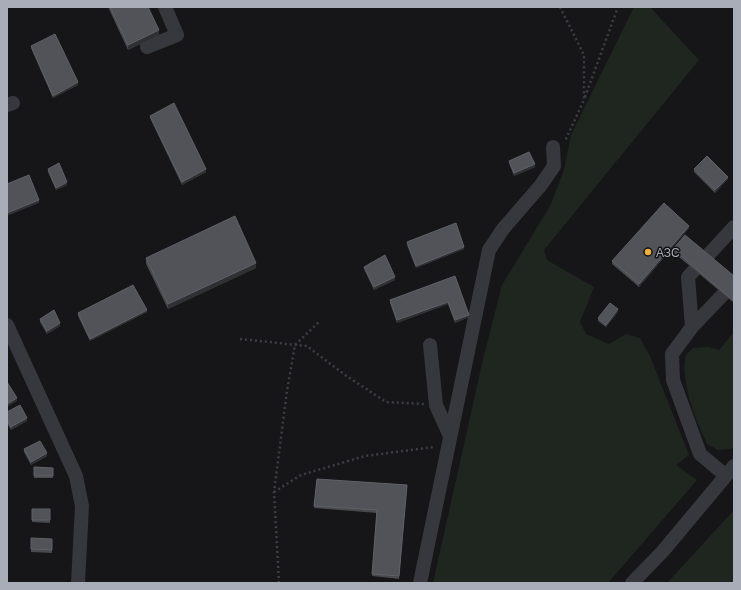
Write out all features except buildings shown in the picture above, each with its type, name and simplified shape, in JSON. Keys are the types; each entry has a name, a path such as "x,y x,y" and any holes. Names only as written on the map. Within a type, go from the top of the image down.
{"street":[{"path":"147,46 177,35 165,7"},
{"path":"420,583 489,250 503,229 542,185 554,166 558,147"},
{"path":"692,327 688,277 734,227"},
{"path":"632,583 663,551 730,470 700,454 673,380 672,354 692,327 734,283"},
{"path":"7,325 76,476 82,506 78,583"},
{"path":"430,345 436,405 450,440"}],"path":[{"path":"560,7 584,55 584,100"},
{"path":"558,147 584,100 618,7"},
{"path":"279,583 274,492 287,391 295,345 320,321"},
{"path":"240,339 307,346 345,376 386,402 436,405"},
{"path":"274,492 300,475 365,456 450,440"}],"shaded area":[{"path":"634,7 650,7 699,60 544,250 547,260 594,287 580,322 586,334 609,344 626,334 640,338 650,356 689,455 676,465 697,480 608,583 433,583 483,359 502,285 550,206 564,170 571,135"},
{"path":"734,332 734,446 731,449 718,450 707,444 696,419 689,398 684,364 686,355 693,348 708,347 719,350"},
{"path":"734,510 734,583 667,583"}],"place":[{"name":"АЗС","path":"648,252"}]}
